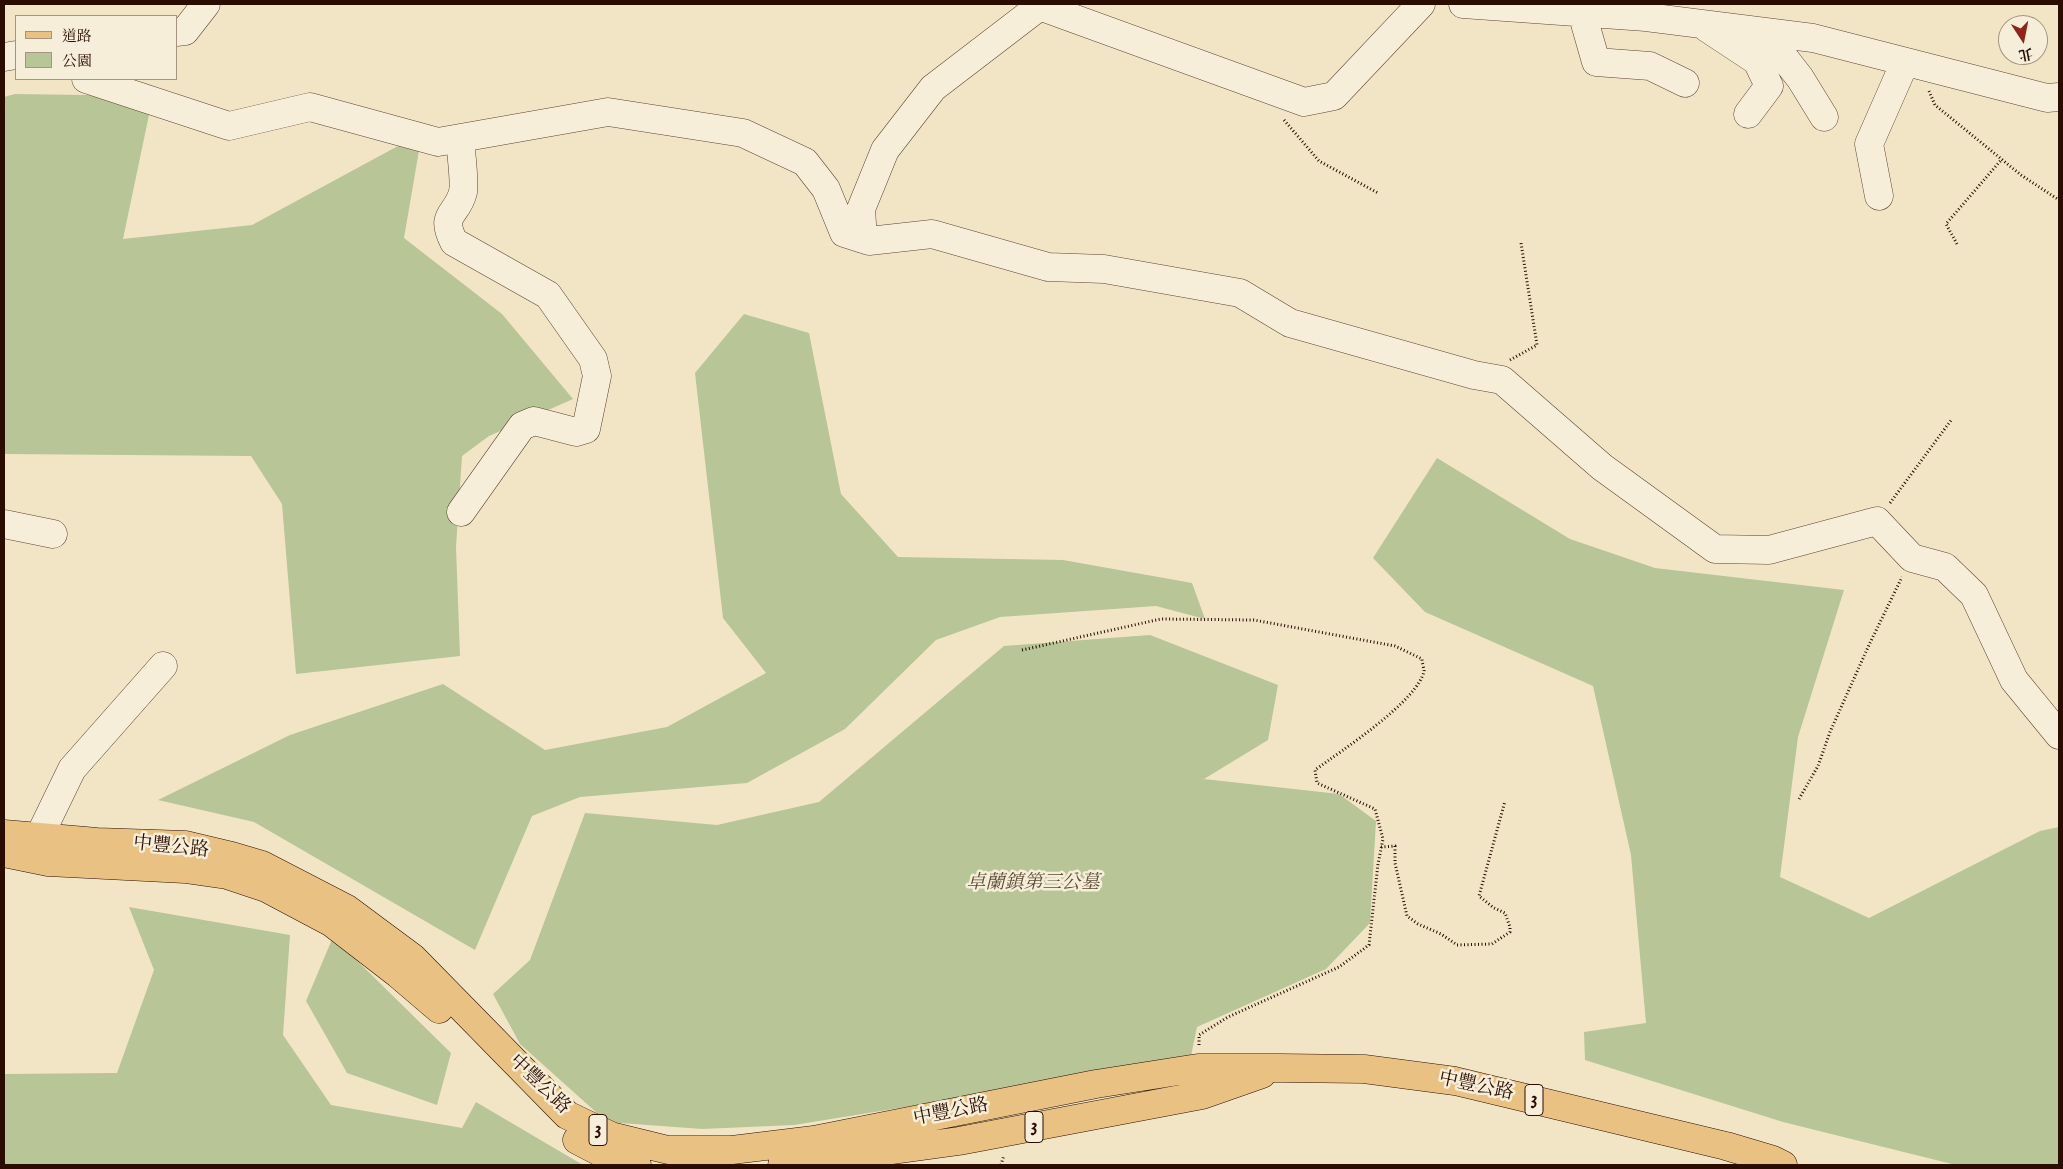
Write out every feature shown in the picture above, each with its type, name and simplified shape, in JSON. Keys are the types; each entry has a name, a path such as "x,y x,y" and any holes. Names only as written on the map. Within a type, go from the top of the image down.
{"main road":[{"name":"中豐公路","path":"4,834 186,845 228,854 262,865 347,909 412,958 567,1115 610,1136 668,1150 732,1150 814,1140 1096,1084 1198,1068 1364,1069 1455,1081 1726,1146 1774,1160 1783,1165"},
{"name":"中豐公路","path":"4,853 48,862 185,869 227,875 266,888 332,923 405,979 504,1071 565,1133 600,1152 636,1165"},
{"name":"中豐公路","path":"782,1165 959,1141 1202,1095 1280,1068"}],"street":[{"path":"178,32 185,31 206,4"},
{"path":"863,239 861,209 885,150 933,88 1037,5 1304,102 1334,96 1422,4"},
{"path":"1463,4 1573,9 1813,38 2048,98 2059,97"},
{"path":"1573,9 1596,62 1650,66 1685,83"},
{"path":"1702,24 1757,60 1770,86 1748,114"},
{"path":"1764,32 1800,78 1824,117"},
{"path":"1879,196 1869,144 1912,63"},
{"path":"89,80 229,126 310,107 438,142 460,140 608,112 743,133 805,162 826,189 844,233 869,241 932,234 1048,267 1104,269 1240,293 1290,323 1502,380 1602,467 1715,549 1769,550 1877,521 1912,558 1945,568 1974,595 2014,680 2059,734"},
{"path":"460,140 463,191 447,222 449,233 454,242 548,295 594,359 597,376 586,429 576,432 534,421 522,426 461,512"},
{"path":"4,524 53,534"},
{"path":"39,837 72,769 163,666"}],"path":[{"path":"1912,63 1934,105 2021,174 2059,200"},
{"path":"1282,118 1319,161 1378,193"},
{"path":"1957,244 1946,224 2002,159"},
{"path":"1490,378 1503,364 1537,345 1520,243"},
{"path":"1877,521 1952,419"},
{"path":"1799,800 1818,766 1830,732 1869,645 1912,558"},
{"path":"1022,650 1160,618 1254,620 1394,646 1422,659 1424,670 1417,685 1395,710 1315,770 1317,783 1375,809 1383,839 1378,864 1369,945 1340,967 1228,1017 1200,1035 1198,1068"},
{"path":"1381,847 1395,846 1395,863 1407,916 1457,945 1492,944 1510,932 1510,927 1505,913 1494,908 1479,896 1505,801"}],"green space":[{"path":"15,94 153,96 123,239 252,225 422,133 404,238 502,314 573,399 489,436 462,456 456,547 460,656 296,674 282,504 251,456 4,454 4,97"},
{"path":"744,314 809,333 841,494 898,557 1063,560 1192,583 1205,619 1156,606 1000,617 936,640 845,729 747,783 580,797 532,816 475,950 254,822 158,800 290,735 443,684 545,750 667,727 766,673 723,618 695,373"},
{"path":"1437,458 1570,539 1655,568 1844,590 1798,737 1780,877 1869,918 2040,831 2059,827 2059,1165 1956,1165 1783,1122 1585,1060 1584,1032 1646,1023 1631,855 1593,686 1425,612 1373,558"},
{"name":"卓蘭鎮第三公墓","path":"1150,635 1278,685 1268,740 1204,779 1339,794 1376,821 1370,923 1326,969 1197,1027 1190,1061 794,1125 702,1129 607,1122 520,1044 493,994 530,960 585,813 717,825 819,802 1004,646"},
{"path":"129,907 290,935 283,1035 331,1105 462,1128 476,1102 583,1165 4,1165 4,1074 117,1073 154,970"},
{"path":"333,937 451,1053 437,1105 347,1073 306,1001"}]}
